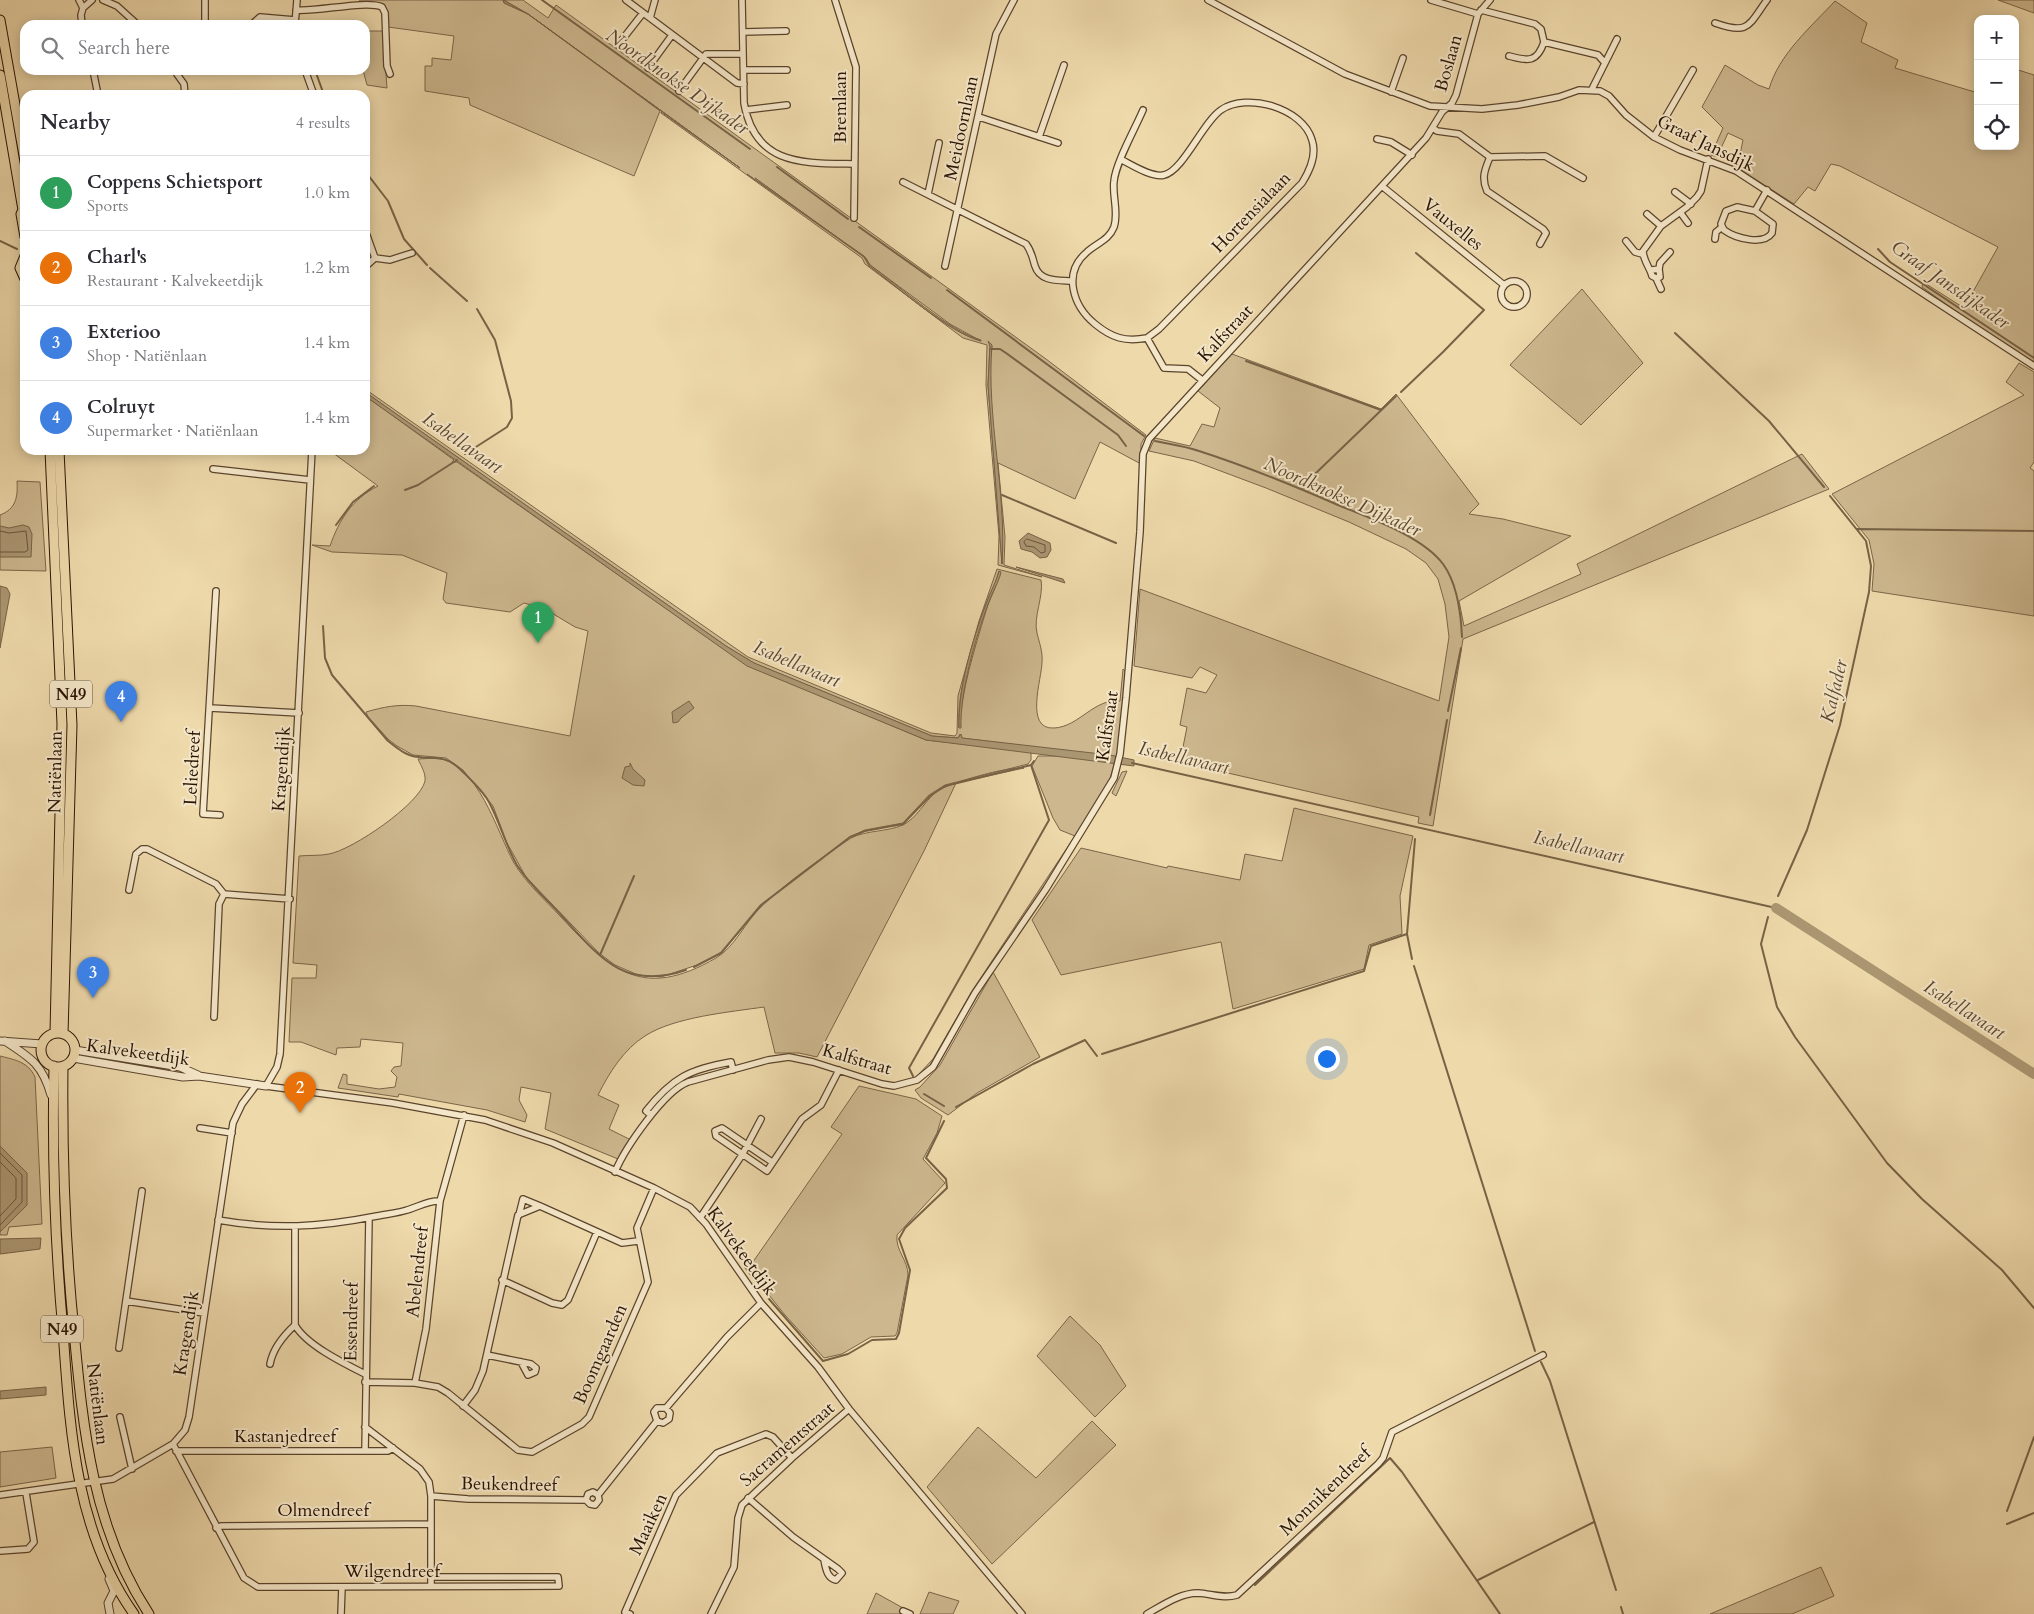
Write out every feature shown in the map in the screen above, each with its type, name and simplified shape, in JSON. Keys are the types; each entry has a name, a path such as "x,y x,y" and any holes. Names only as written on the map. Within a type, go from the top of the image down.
{"main road":[{"path":"0,20 20,134"},
{"path":"0,74 20,188"},
{"name":"Natiënlaan","path":"50,455 62,724 59,1033"},
{"name":"Natiënlaan","path":"59,455 72,725 59,1033"},
{"path":"59,1033 70,1038 74,1054 58,1066 43,1058 42,1044 45,1038 59,1033"},
{"name":"Natiënlaan","path":"58,1066 53,1102 55,1234 71,1427 79,1485 102,1554 134,1614"},
{"name":"Natiënlaan","path":"58,1066 67,1258 83,1423 94,1483 116,1550 149,1614"}],"street":[{"path":"79,0 83,8"},
{"path":"82,20 83,8 92,0"},
{"path":"103,0 117,6 132,20"},
{"path":"205,0 205,20"},
{"path":"295,20 297,0"},
{"path":"626,0 737,83 744,84"},
{"path":"650,18 655,0"},
{"path":"742,0 746,110 756,135 779,156 802,163 854,164"},
{"name":"Bremlaan","path":"835,0 856,67 854,218"},
{"name":"Meidoornlaan","path":"945,266 996,34 1014,0"},
{"path":"1208,0 1337,71 1430,106 1448,108 1482,109 1518,105 1559,97 1578,90 1592,89 1617,39"},
{"path":"1431,0 1535,24 1541,29 1544,42 1541,52 1534,58 1526,60 1510,56"},
{"name":"Boslaan","path":"1448,108 1456,95 1479,12 1490,0"},
{"path":"1715,24 1735,30 1747,27 1767,0"},
{"path":"296,10 318,11 366,4 382,8 385,14 387,66 390,74"},
{"path":"618,45 643,12"},
{"path":"257,20 260,17 281,20"},
{"path":"743,32 786,32"},
{"path":"648,68 672,35"},
{"path":"1544,42 1598,55 1605,63"},
{"path":"679,91 706,54 744,54"},
{"path":"1391,92 1403,58"},
{"path":"1039,137 1064,65"},
{"path":"744,70 787,70"},
{"path":"1654,136 1693,70"},
{"path":"94,75 97,90"},
{"path":"178,75 184,84 185,90"},
{"path":"307,75 312,90"},
{"name":"Graaf Jansdijk","path":"1592,89 1609,96 1626,115 1654,136 1680,150 1736,171 1767,190 2034,366"},
{"name":"Hortensialaan","path":"1122,160 1155,174 1164,175 1175,169 1217,113 1239,102 1258,104 1287,112 1302,123 1312,140 1312,161 1302,183 1159,330 1147,338"},
{"path":"746,110 787,105"},
{"name":"Kalfstraat","path":"615,1172 652,1115 646,1111 662,1091 678,1078 731,1062 733,1070 789,1057 894,1086 911,1083 929,1072 972,999 1078,838 1108,789 1118,765 1136,587 1143,454 1152,434 1383,187 1412,155 1433,128 1442,112 1448,108"},
{"path":"1143,110 1114,180 1116,222 1112,233 1086,252 1076,265 1072,281 1075,300 1082,313 1106,333 1125,340 1147,338 1164,368 1188,369 1202,380"},
{"path":"979,117 1058,143"},
{"path":"1433,128 1436,131 1459,134 1490,157 1546,156 1583,178"},
{"path":"1377,139 1392,142 1412,155"},
{"path":"928,194 939,143"},
{"path":"1490,157 1483,174 1483,183 1487,191 1543,229 1546,233 1540,244"},
{"path":"1642,254 1661,226 1691,204 1701,190 1708,160"},
{"path":"903,182 1026,244 1033,253 1038,273 1046,279 1072,281"},
{"name":"Vauxelles","path":"1383,187 1504,285"},
{"path":"1755,211 1767,190"},
{"path":"1675,192 1691,204"},
{"path":"1715,239 1716,232 1722,227 1723,217 1730,208 1745,208 1755,211 1773,224 1772,233 1766,240 1760,241 1728,233 1722,227"},
{"path":"1680,212 1688,223"},
{"path":"1647,214 1661,226"},
{"path":"1626,241 1636,252 1642,254 1655,269 1660,276 1656,278 1661,289"},
{"path":"370,244 375,258"},
{"path":"1655,269 1670,252"},
{"path":"370,262 375,258 390,260 412,253"},
{"path":"1513,280 1523,284 1528,294 1524,303 1515,307 1505,303 1501,295 1504,285 1513,280"},
{"name":"Kragendijk","path":"266,1086 277,1067 280,1054 290,899 312,455"},
{"path":"213,469 310,480"},
{"name":"Leliedreef","path":"216,591 203,814 220,815"},
{"name":"Leliedreef","path":"210,708 299,713"},
{"path":"129,890 136,854 142,848 216,884 224,894 290,899"},
{"path":"214,1017 219,904 224,894"},
{"path":"2,1041 42,1044"},
{"path":"2,1041 30,1057 41,1068 53,1102"},
{"name":"Kalvekeetdijk","path":"74,1054 178,1066 198,1076 393,1103 464,1115 531,1134 684,1203 700,1218 761,1303 818,1367 849,1409 1022,1614"},
{"path":"772,1162 722,1128 715,1131 716,1136 767,1171 802,1119 821,1106 838,1070"},
{"name":"Kragendijk","path":"0,1495 26,1493 113,1479 173,1444 187,1424 232,1133 242,1104 257,1084"},
{"name":"Abelendreef","path":"415,1383 426,1329 440,1201 464,1115"},
{"path":"700,1218 742,1155 761,1119"},
{"path":"200,1128 232,1133"},
{"name":"Boomgaarden","path":"415,1383 438,1387 518,1450 532,1452 582,1424 589,1417 648,1282 638,1241 637,1228 654,1188"},
{"path":"119,1348 142,1191"},
{"path":"463,1406 480,1380 502,1280 523,1199 525,1198 622,1243 638,1241"},
{"path":"218,1220 270,1227 295,1227 368,1218 406,1211 435,1200 440,1201"},
{"path":"519,1215 540,1206"},
{"name":"Essendreef","path":"365,1451 364,1382 368,1218"},
{"path":"295,1227 295,1325 304,1337 347,1365 365,1374"},
{"path":"502,1280 552,1303 562,1304 568,1300 597,1232"},
{"path":"126,1301 204,1313"},
{"name":"Beukendreef","path":"666,1408 670,1413 669,1419 663,1423 657,1421 654,1417 657,1408 666,1408 727,1337 761,1303"},
{"path":"270,1364 272,1353 286,1333 295,1325"},
{"path":"487,1355 521,1362"},
{"name":"Monnikendreef","path":"1147,1614 1186,1595 1200,1593 1230,1597 1237,1595 1378,1464 1383,1458 1392,1432 1543,1355"},
{"path":"364,1382 415,1383"},
{"name":"Sacramentstraat","path":"711,1614 734,1567 738,1518 748,1498 849,1409"},
{"path":"120,1418 132,1469"},
{"name":"Beukendreef","path":"431,1496 468,1499 586,1500 590,1504 596,1505 599,1500 598,1495 657,1421"},
{"path":"365,1427 424,1474 429,1482 431,1496 432,1586"},
{"name":"Maaiken","path":"630,1614 625,1612 676,1495 714,1456 766,1434 773,1437 792,1458"},
{"name":"Wilgendreef","path":"173,1444 244,1578 258,1587 559,1586 558,1577 432,1577"},
{"name":"Kastanjedreef","path":"176,1451 388,1451 393,1448"},
{"name":"Beukendreef","path":"586,1500 588,1494 593,1492 598,1495"},
{"path":"0,1551 28,1548 34,1542 26,1493"},
{"path":"748,1498 770,1518 824,1560"},
{"name":"Olmendreef","path":"216,1528 221,1526 431,1524"},
{"path":"102,1554 102,1563 114,1591 111,1599 110,1614"},
{"path":"341,1614 342,1587"},
{"path":"111,1599 119,1597 125,1600"},
{"path":"903,1611 910,1614"}],"shaded area":[{"path":"360,0 503,0 504,3 528,14 660,111 634,176 470,105 469,98 425,91 425,66 432,66 432,58 451,60 454,36 388,27 388,15 383,4 359,2"},
{"path":"504,0 523,0 548,18 556,5 1046,359 1146,435 1141,444 1141,464 1100,442 1075,499 998,463 1005,537 1004,565 1042,577 998,565 999,536 986,385 987,345 963,338 865,264 862,258 528,14","holes":["755,178 866,258 870,265 950,324 981,341 955,329 924,308 870,266 864,257","990,344 992,346 990,400 1001,509 1002,564 988,385"]},
{"path":"1998,0 2034,0 2034,13"},
{"path":"1835,1 1867,23 1861,42 1898,60 1895,68 1974,92 1974,150 2019,150 2019,70 2034,75 2034,362 1985,332 1922,287 1923,282 1964,308 1998,247 1840,166 1831,164 1815,191 1808,187 1794,204 1735,166 1738,164 1743,140 1728,133 1717,157 1711,155 1723,128 1702,107 1725,65 1758,85 1769,89 1780,64 1806,31"},
{"path":"370,31 383,31 387,88 367,85 364,75 370,75"},
{"path":"1582,289 1643,363 1581,425 1510,365"},
{"path":"1232,354 1381,409 1396,394 1479,504 1469,514 1503,519 1571,536 1459,601 1464,626 1581,574 1577,564 1802,454 1829,489 1463,639 1433,826 1418,823 1419,817 1180,762 1187,727 1180,725 1187,688 1206,693 1217,675 1200,667 1192,678 1134,666 1140,589 1439,701 1449,637 1445,604 1438,579 1426,563 1406,549 1349,522 1266,488 1194,461 1149,451 1155,438 1190,446 1202,424 1214,427 1220,408 1198,391"},
{"path":"2019,363 2034,372 2034,462 2030,468 2034,471 2034,616 1872,591 1874,564 1869,540 1832,494 2024,395 2006,382"},
{"path":"370,392 748,657 931,733 955,736 957,733 958,696 970,653 960,699 959,728 969,670 986,611 996,587 999,571 972,645 979,621 997,569 1041,580 1042,586 1036,627 1042,658 1037,712 1039,721 1045,726 1054,728 1063,726 1102,704 1120,701 1123,669 1126,672 1118,754 1116,757 961,738 960,734 958,738 932,736 754,663 726,646 370,396"},
{"path":"370,400 454,460 452,462 457,462 747,665 926,740 1029,751 1031,753 1031,760 1028,764 945,785 929,795 903,823 865,830 850,837 761,905 725,949 716,956 697,965 661,977 638,975 615,965 599,953 526,877 507,843 493,806 463,770 446,758 413,755 397,746 368,717 366,712 409,705 570,736 588,631 575,627 545,609 524,603 510,612 446,603 443,599 447,573 402,555 332,552 312,545 330,546 342,519 348,511 361,497 378,486 336,455 370,455"},
{"path":"17,481 40,482 46,571 0,570 0,515 10,509 15,502"},
{"path":"1038,756 1066,756 1115,762 1109,782 1064,857 973,992 931,1066 918,1075 933,1059 972,991 1075,836 1060,830 1053,818 1032,766"},
{"path":"436,758 451,762 464,772 475,785 493,817 514,863 536,891 579,936 596,953 613,965 630,974 648,978 668,977 690,971 716,958 729,948 761,907 816,862 857,835 903,825 936,792 956,783 924,851 817,1057 799,1053 775,1053 764,1007 686,1020 671,1024 645,1036 630,1048 612,1070 598,1095 619,1105 609,1129 631,1140 618,1159 545,1129 551,1093 521,1087 519,1100 527,1115 525,1122 487,1110 399,1094 398,1097 338,1088 343,1074 347,1075 347,1084 379,1089 395,1087 397,1077 391,1071 394,1067 401,1066 403,1043 361,1039 360,1047 337,1048 336,1055 301,1042 289,1042 292,978 316,978 317,965 293,963 299,856 325,855 340,851 384,825 411,802 420,791 425,778 418,759"},
{"path":"1024,768 956,783 993,772"},
{"path":"1127,771 1116,796 1112,793 1122,772"},
{"path":"1294,808 1413,836 1400,896 1402,934 1369,945 1364,969 1233,1009 1221,942 1061,975 1032,920 1081,848 1167,868 1168,866 1240,880 1245,854 1282,861"},
{"path":"993,972 1040,1057 977,1093 948,1115 921,1098 915,1090 940,1065"},
{"path":"0,1056 16,1060 25,1065 35,1077 42,1224 9,1227 7,1235 0,1235"},
{"path":"859,1086 916,1099 942,1116 937,1133 923,1159 945,1183 897,1235 898,1245 908,1275 895,1336 871,1337 842,1354 824,1358 785,1315 748,1269 842,1134 831,1127"},
{"path":"1070,1316 1100,1345 1126,1386 1095,1417 1037,1356"},
{"path":"1092,1421 1116,1445 992,1564 927,1487 978,1427 1036,1478"},
{"path":"52,1447 56,1478 0,1487 0,1452"},
{"path":"1821,1567 1834,1596 1792,1614 1710,1614"},
{"path":"929,1592 959,1601 953,1614 920,1614"},
{"path":"876,1593 903,1608 901,1613 903,1614 867,1614"}],"water":[{"path":"503,0 528,14 504,3"},
{"path":"747,174 864,256 870,265 939,318 981,341 954,329 939,319 869,266 864,257"},
{"path":"988,341 992,345 992,400 1002,509 1002,564 988,385 990,346"},
{"path":"370,396 726,646 754,663 932,736 958,738 961,734 962,738 1110,755 1134,760 1134,766 926,740 747,666 370,400"},
{"path":"23,525 29,527 32,534 31,557 0,557 0,526 9,528"},
{"path":"1028,533 1050,543 1051,550 1047,557 1040,558 1032,552 1021,549 1019,541"},
{"path":"1016,567 1063,579 1065,583"},
{"path":"999,571 1001,572 1000,576 989,600 973,649 963,698 961,728 959,728 963,681 971,649"},
{"path":"0,586 7,588 10,594 0,648"},
{"path":"689,701 694,708 678,722 673,723 672,712"},
{"path":"630,763 633,769 645,780 644,786 633,785 622,778 625,767 630,766"},
{"path":"0,1146 27,1173 27,1205 0,1232"},
{"path":"41,1238 40,1249 0,1254 0,1239"},
{"path":"46,1387 46,1395 0,1399 0,1391"}],"waterway":[{"name":"Noordknokse Dijkader","path":"542,0 750,149"},
{"path":"317,75 322,90"},
{"name":"Noordknokse Dijkader","path":"777,167 848,219"},
{"path":"370,178 388,201 404,239 427,265"},
{"name":"Noordknokse Dijkader","path":"859,227 931,278"},
{"name":"Isabellavaart","path":"0,241 17,249"},
{"name":"Graaf Jansdijkader","path":"1878,249 1890,262 2034,358"},
{"path":"1401,392 1484,310 1416,253"},
{"path":"430,268 467,301"},
{"name":"Noordknokse Dijkader","path":"947,290 1144,436"},
{"path":"465,454 507,427 512,418 511,401 495,340 477,309"},
{"name":"Kalfader","path":"1675,333 1769,421 1824,487"},
{"path":"991,349 1000,349 1006,353 1118,435 1126,446"},
{"path":"1246,361 1381,410"},
{"path":"1302,489 1316,473 1396,396"},
{"name":"Noordknokse Dijkader","path":"1155,441 1194,449 1269,476 1409,536 1434,554 1448,572 1455,589 1461,619 1462,637"},
{"path":"405,490 418,485 457,460"},
{"path":"336,525 353,502 374,486"},
{"path":"1002,495 1116,543"},
{"name":"Kalfader","path":"1778,896 1807,830 1840,725 1869,592 1871,566 1866,541 1830,496"},
{"path":"1857,529 2034,531"},
{"path":"323,626 325,658 332,675 388,741 414,756 447,760 474,783 495,813 517,865 538,892 589,945 615,967 630,973 646,976 665,975 686,970"},
{"name":"Noordknokse Dijkader","path":"1448,711 1461,648"},
{"name":"Noordknokse Dijkader","path":"1430,815 1447,720"},
{"path":"694,967 721,953 761,905 850,837 865,831 903,824 930,796 945,786 1031,765 1034,761"},
{"name":"Isabellavaart","path":"1132,763 1776,908"},
{"path":"913,1076 909,1068 1049,820 1031,765"},
{"path":"1412,959 1407,934 1415,839"},
{"path":"600,955 634,876"},
{"name":"Isabellavaart","path":"1776,908 2034,1074"},
{"path":"1768,917 1761,944 1777,1007 1795,1037 1887,1163 1922,1199 2002,1270 2034,1308"},
{"path":"1102,1054 1364,971 1371,946 1407,934"},
{"path":"1414,966 1535,1351"},
{"path":"956,1107 1033,1064 1085,1040 1097,1056"},
{"path":"924,1094 944,1106"},
{"path":"745,1267 769,1299 823,1361 848,1354 872,1340 896,1339 899,1333 910,1270 899,1239 905,1228 947,1188 946,1179 926,1158 944,1121"},
{"path":"1541,1362 1550,1381 1616,1590"},
{"path":"2007,1511 2034,1437"},
{"path":"1255,1585 1390,1458 1402,1472 1500,1614"},
{"path":"2007,1524 2034,1513"},
{"path":"1478,1580 1594,1522"},
{"path":"1621,1607 1623,1614"}],"place":[{"name":"Coppens Schietsport","path":"538,643"},
{"name":"Colruyt","path":"121,722"},
{"name":"Exterioo","path":"93,998"},
{"name":"Charl's","path":"300,1113"}]}
